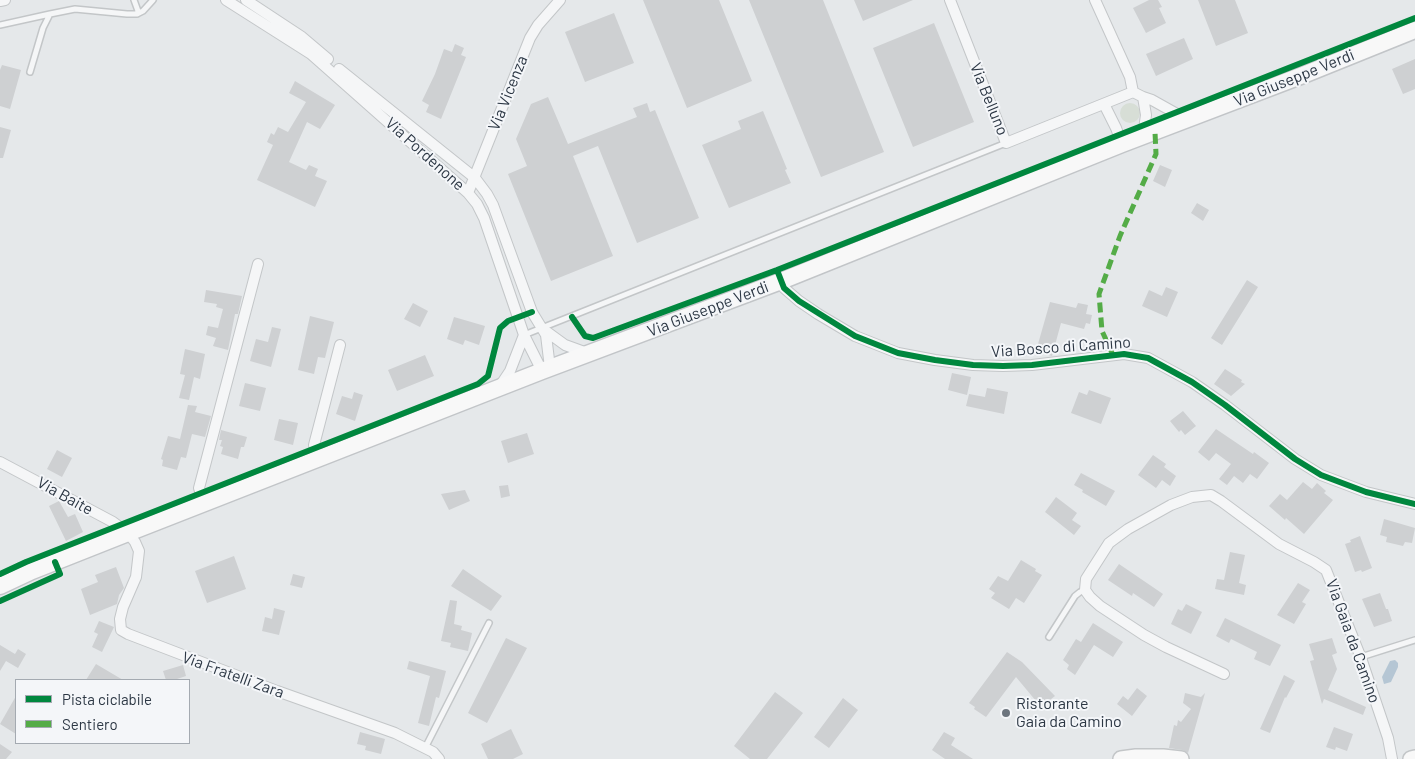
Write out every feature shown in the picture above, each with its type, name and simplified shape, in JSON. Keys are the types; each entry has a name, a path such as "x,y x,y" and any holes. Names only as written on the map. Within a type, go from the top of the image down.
{"main road":[{"name":"Via Giuseppe Verdi","path":"0,586 32,571 204,503 500,387 781,281 1122,144 1415,30"}],"street":[{"path":"0,1 4,0"},
{"name":"Via Pordenone","path":"226,0 311,54 475,178 488,194 493,205 532,312 542,328 548,343 546,370"},
{"name":"Via Pordenone","path":"246,0 302,37 468,193 477,204 484,218 524,336 546,370"},
{"name":"Via Vicenza","path":"468,193 530,38 538,25 560,0"},
{"name":"Via Belluno","path":"950,0 1006,143 1133,92"},
{"path":"1095,0 1130,77 1133,92 1143,98 1152,100 1186,120"},
{"path":"1143,98 1146,115 1143,136"},
{"path":"1104,104 1122,144"},
{"path":"204,503 199,488 258,264"},
{"name":"Via Bosco di Camino","path":"781,281 784,288 798,301 818,314 855,336 898,353 974,365 1003,366 1032,365 1124,354 1148,358 1192,382 1226,405 1295,459 1322,475 1366,492 1415,504"},
{"path":"542,328 565,345 589,353"},
{"path":"500,387 510,371 524,336"},
{"path":"319,458 314,445 340,346"},
{"name":"Via Baite","path":"0,462 113,522 128,533"},
{"name":"Via Gaia da Camino","path":"1085,590 1086,579 1092,568 1109,544 1128,529 1192,497 1211,496 1238,513 1278,544 1326,570 1361,658 1388,738 1392,759"},
{"name":"Via Fratelli Zara","path":"128,533 139,551 136,577 123,607 120,620 121,630 277,692 395,733 433,752 439,759"},
{"path":"1085,590 1100,606 1144,635 1166,648 1224,674"},
{"path":"1121,759 1163,757 1181,759"},
{"path":"1411,759 1415,758"}],"lane":[{"path":"134,0 138,11 137,14"},
{"path":"0,25 75,9 134,15 144,11 153,0"},
{"path":"30,72 43,28 50,14"},
{"path":"524,336 1006,143"},
{"path":"1049,637 1075,596 1085,590"},
{"path":"425,748 489,623"},
{"path":"1361,658 1415,640"}],"shaded area":[{"path":"1126,103 1134,103 1140,109 1140,117 1134,123 1126,123 1120,117 1120,109"}],"water":[{"path":"1395,660 1398,663 1398,667 1391,682 1384,684 1382,677 1390,661"}],"building":[{"path":"643,0 719,0 752,81 687,108"},
{"path":"749,0 823,0 884,152 821,177"},
{"path":"854,0 913,0 863,21"},
{"path":"1149,0 1158,0 1162,7 1159,8 1166,23 1146,33 1133,8"},
{"path":"1198,0 1235,0 1248,33 1216,46"},
{"path":"614,13 634,63 585,82 565,32"},
{"path":"934,23 974,122 913,147 873,48"},
{"path":"1184,38 1193,59 1156,76 1146,54"},
{"path":"455,44 464,48 461,55 466,57 441,119 426,112 429,105 422,101 444,49 452,52"},
{"path":"1415,59 1415,89 1403,94 1392,69"},
{"path":"2,65 21,70 10,109 0,106 0,70"},
{"path":"295,81 335,105 320,129 307,122 289,162 306,170 309,165 318,169 315,176 327,181 315,207 257,180 273,145 267,142 271,133 274,135 278,127 288,132 306,102 289,93"},
{"path":"548,97 568,144 637,117 633,108 647,103 650,112 655,110 699,218 637,243 598,146 573,156 613,256 551,281 508,174 527,166 516,139 531,104"},
{"path":"763,111 791,183 729,208 702,145 741,129 738,121"},
{"path":"0,127 11,130 3,158 0,158"},
{"path":"1160,165 1172,170 1165,187 1153,181"},
{"path":"1197,203 1209,210 1203,221 1191,213"},
{"path":"1247,280 1258,287 1222,345 1211,338"},
{"path":"1166,287 1178,292 1167,317 1142,306 1149,290 1162,296"},
{"path":"206,290 242,296 238,314 235,314 228,350 213,346 216,338 206,335 208,326 218,328 223,309 216,307 217,304 204,302"},
{"path":"1050,302 1076,308 1078,303 1088,305 1086,314 1092,315 1090,324 1086,323 1084,329 1061,323 1052,356 1036,351"},
{"path":"413,303 428,311 420,327 404,319"},
{"path":"310,316 334,322 325,358 318,357 314,374 298,370"},
{"path":"454,317 485,326 479,345 465,340 463,345 447,339"},
{"path":"272,327 281,329 271,367 250,361 256,339 268,342"},
{"path":"185,349 205,354 200,379 194,377 189,400 179,398 185,375 180,374"},
{"path":"425,355 434,376 397,391 388,370"},
{"path":"1225,369 1245,384 1231,396 1214,384"},
{"path":"952,373 971,377 967,395 948,390"},
{"path":"245,383 266,388 260,411 239,406"},
{"path":"987,388 1008,392 1004,414 966,406 969,394 985,397"},
{"path":"1089,390 1111,398 1101,424 1071,413 1079,392 1087,395"},
{"path":"354,392 363,395 355,421 336,414 342,396 352,399"},
{"path":"188,405 197,406 195,412 211,416 205,437 192,434 186,458 181,457 177,470 162,466 163,460 161,459 168,436 180,439"},
{"path":"1183,411 1196,426 1185,435 1181,430 1179,432 1170,421"},
{"path":"279,419 298,423 293,445 274,440"},
{"path":"1216,429 1269,463 1257,479 1250,474 1243,483 1234,476 1227,485 1219,479 1231,464 1216,453 1209,461 1198,452"},
{"path":"221,430 247,437 244,447 241,447 238,459 221,454 223,447 220,446 222,440 219,440"},
{"path":"527,433 534,454 508,463 501,441"},
{"path":"57,450 72,458 62,477 47,469"},
{"path":"1153,455 1166,464 1164,467 1176,476 1170,486 1162,480 1156,488 1138,475"},
{"path":"1081,473 1115,491 1106,506 1074,485"},
{"path":"1303,482 1312,489 1317,483 1326,491 1324,493 1333,500 1304,534 1269,506 1280,494 1287,500"},
{"path":"508,485 510,496 501,498 499,486"},
{"path":"465,490 470,501 449,510 441,494"},
{"path":"1056,497 1077,513 1072,520 1081,526 1074,535 1045,512"},
{"path":"59,501 68,517 75,514 83,532 66,541 49,506"},
{"path":"1384,519 1415,528 1412,543 1405,542 1403,546 1386,542 1387,537 1380,535"},
{"path":"1360,536 1372,568 1362,572 1361,570 1355,572 1345,544"},
{"path":"1230,552 1245,555 1239,583 1246,585 1244,595 1215,589 1217,579 1224,580"},
{"path":"234,556 246,589 207,603 195,571"},
{"path":"1021,560 1042,575 1024,603 1016,598 1009,609 991,598 995,593 989,589 998,576 1008,581"},
{"path":"1119,564 1163,594 1154,607 1133,593 1132,596 1108,580"},
{"path":"116,567 124,588 119,595 117,604 90,615 81,589 98,582 95,575"},
{"path":"463,569 502,596 491,611 451,586"},
{"path":"293,574 305,577 302,588 290,585"},
{"path":"1298,583 1310,590 1302,602 1306,604 1294,624 1277,615"},
{"path":"1380,593 1392,621 1374,627 1362,599"},
{"path":"450,600 457,601 454,624 462,626 461,630 472,633 468,651 450,647 451,643 441,641"},
{"path":"1186,604 1202,612 1191,634 1171,624 1178,609 1182,611"},
{"path":"274,608 285,611 279,635 262,631 265,617 272,619"},
{"path":"1225,618 1281,645 1270,666 1254,659 1257,652 1231,639 1229,643 1216,636"},
{"path":"99,621 114,627 102,652 92,647 98,634 94,632"},
{"path":"1093,623 1123,642 1113,657 1094,645 1075,675 1067,669 1069,665 1063,660 1076,639 1081,642"},
{"path":"506,638 527,648 487,723 468,713"},
{"path":"1332,638 1337,653 1332,655 1337,669 1328,690 1366,707 1363,715 1324,699 1322,704 1310,661 1314,660 1309,644"},
{"path":"0,645 15,654 18,649 26,654 18,668 6,661 0,671"},
{"path":"1007,652 1022,662 1055,696 1041,707 1016,677 986,717 969,703"},
{"path":"409,661 446,671 439,698 436,697 429,726 418,723 430,676 407,669"},
{"path":"96,664 121,679 87,679"},
{"path":"183,665 186,676 177,679 166,679 163,671"},
{"path":"1284,675 1295,681 1285,697 1270,733 1260,729"},
{"path":"1137,688 1147,696 1132,716 1117,704 1123,696 1128,700"},
{"path":"775,692 803,713 767,759 750,759 734,746"},
{"path":"1185,693 1201,697 1205,693 1188,753 1169,748 1174,725 1177,726 1178,720 1181,722 1191,709 1183,703"},
{"path":"15,698 15,733 0,724"},
{"path":"843,698 858,710 829,748 814,737"},
{"path":"1334,727 1353,734 1347,751 1336,747 1335,750 1326,747"},
{"path":"511,729 523,754 513,759 488,759 481,744"},
{"path":"360,732 385,739 381,754 365,750 366,746 357,744"},
{"path":"944,732 955,738 951,745 973,759 945,759 932,750"},
{"path":"0,744 12,752 6,759 0,759"}],"marked path":[{"path":"1113,355 1102,331 1099,294 1120,236 1156,154 1155,132"}],"cycle path":[{"path":"572,317 585,336 593,338 777,270 1415,18"},
{"path":"777,270 784,288 799,301 855,336 898,353 973,365 1003,366 1032,365 1124,354 1148,358 1192,382 1295,459 1321,475 1366,492 1415,504"},
{"path":"0,574 26,562 478,384 488,376 500,328 508,321 532,312"},
{"path":"0,601 60,574 55,562"}],"place":[{"name":"Ristorante Gaia da Camino","path":"1006,713"}]}
